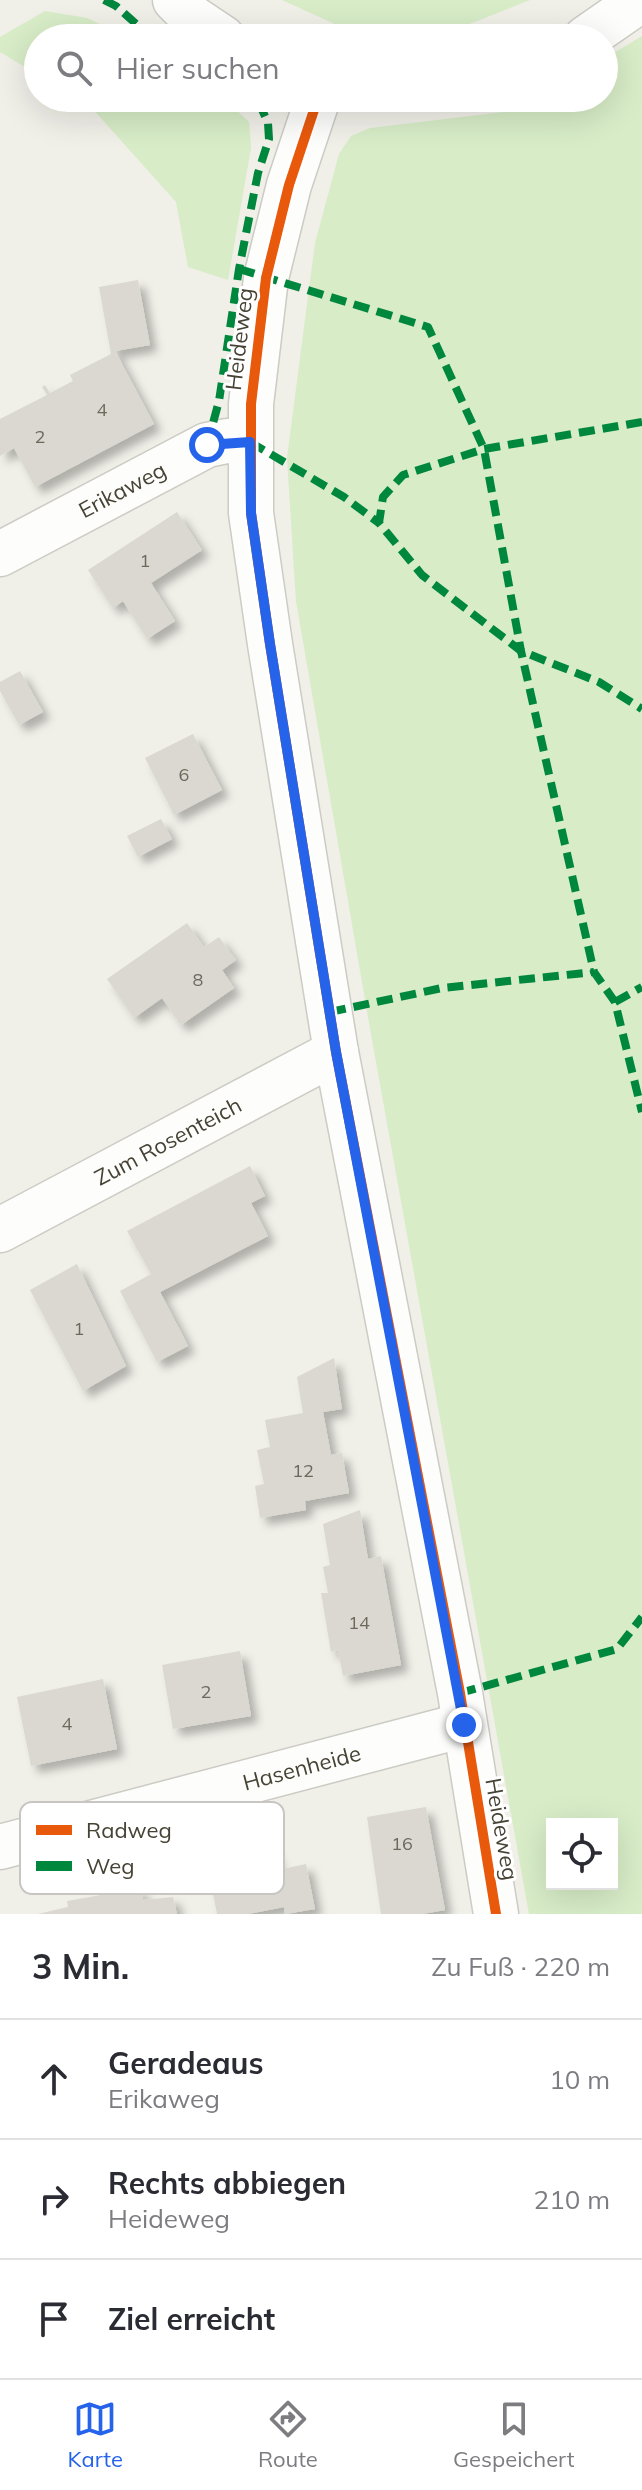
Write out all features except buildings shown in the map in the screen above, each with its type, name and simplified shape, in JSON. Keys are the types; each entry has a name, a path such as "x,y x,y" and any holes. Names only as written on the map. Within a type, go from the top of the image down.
{"street":[{"path":"175,0 202,24"},
{"path":"606,24 641,0"},
{"name":"Heideweg","path":"313,112 289,185 266,278 254,370 250,442 251,513 336,1052 464,1725 496,1914"},
{"name":"Erikaweg","path":"0,554 207,445 250,442"},
{"name":"Zum Rosenteich","path":"0,1230 336,1052"},
{"name":"Hasenheide","path":"171,1802 464,1725"},
{"name":"Hasenheide","path":"0,1847 20,1842"}],"green space":[{"path":"282,0 530,0 469,24 335,24"},
{"path":"45,11 87,18 100,24 24,24 24,67 0,52 0,37"},
{"path":"642,36 642,1914 529,1914 296,601 287,458 315,243 339,154 351,136 370,128 503,112 618,112 618,51"},
{"path":"95,112 238,112 249,122 251,148 228,280 188,267 176,202"}],"marked path":[{"path":"104,0 136,24"},
{"path":"207,445 219,401 239,269 258,173 269,139 268,123 263,112"},
{"path":"239,269 428,327 484,449 521,651 594,972 615,1002 642,1112"},
{"path":"642,422 484,449 403,475 383,497 379,523 422,575 521,651 599,682 642,709"},
{"path":"250,442 344,497 379,523"},
{"path":"330,1012 442,988 594,972"},
{"path":"615,1002 642,987"},
{"path":"460,1693 617,1649 642,1617"}],"cycle path":[{"path":"313,112 289,185 266,278 251,404 251,513 336,1052 460,1693 496,1914"}],"route":[{"path":"207,445 227,441 250,442 251,513 336,1052 464,1725"}]}
